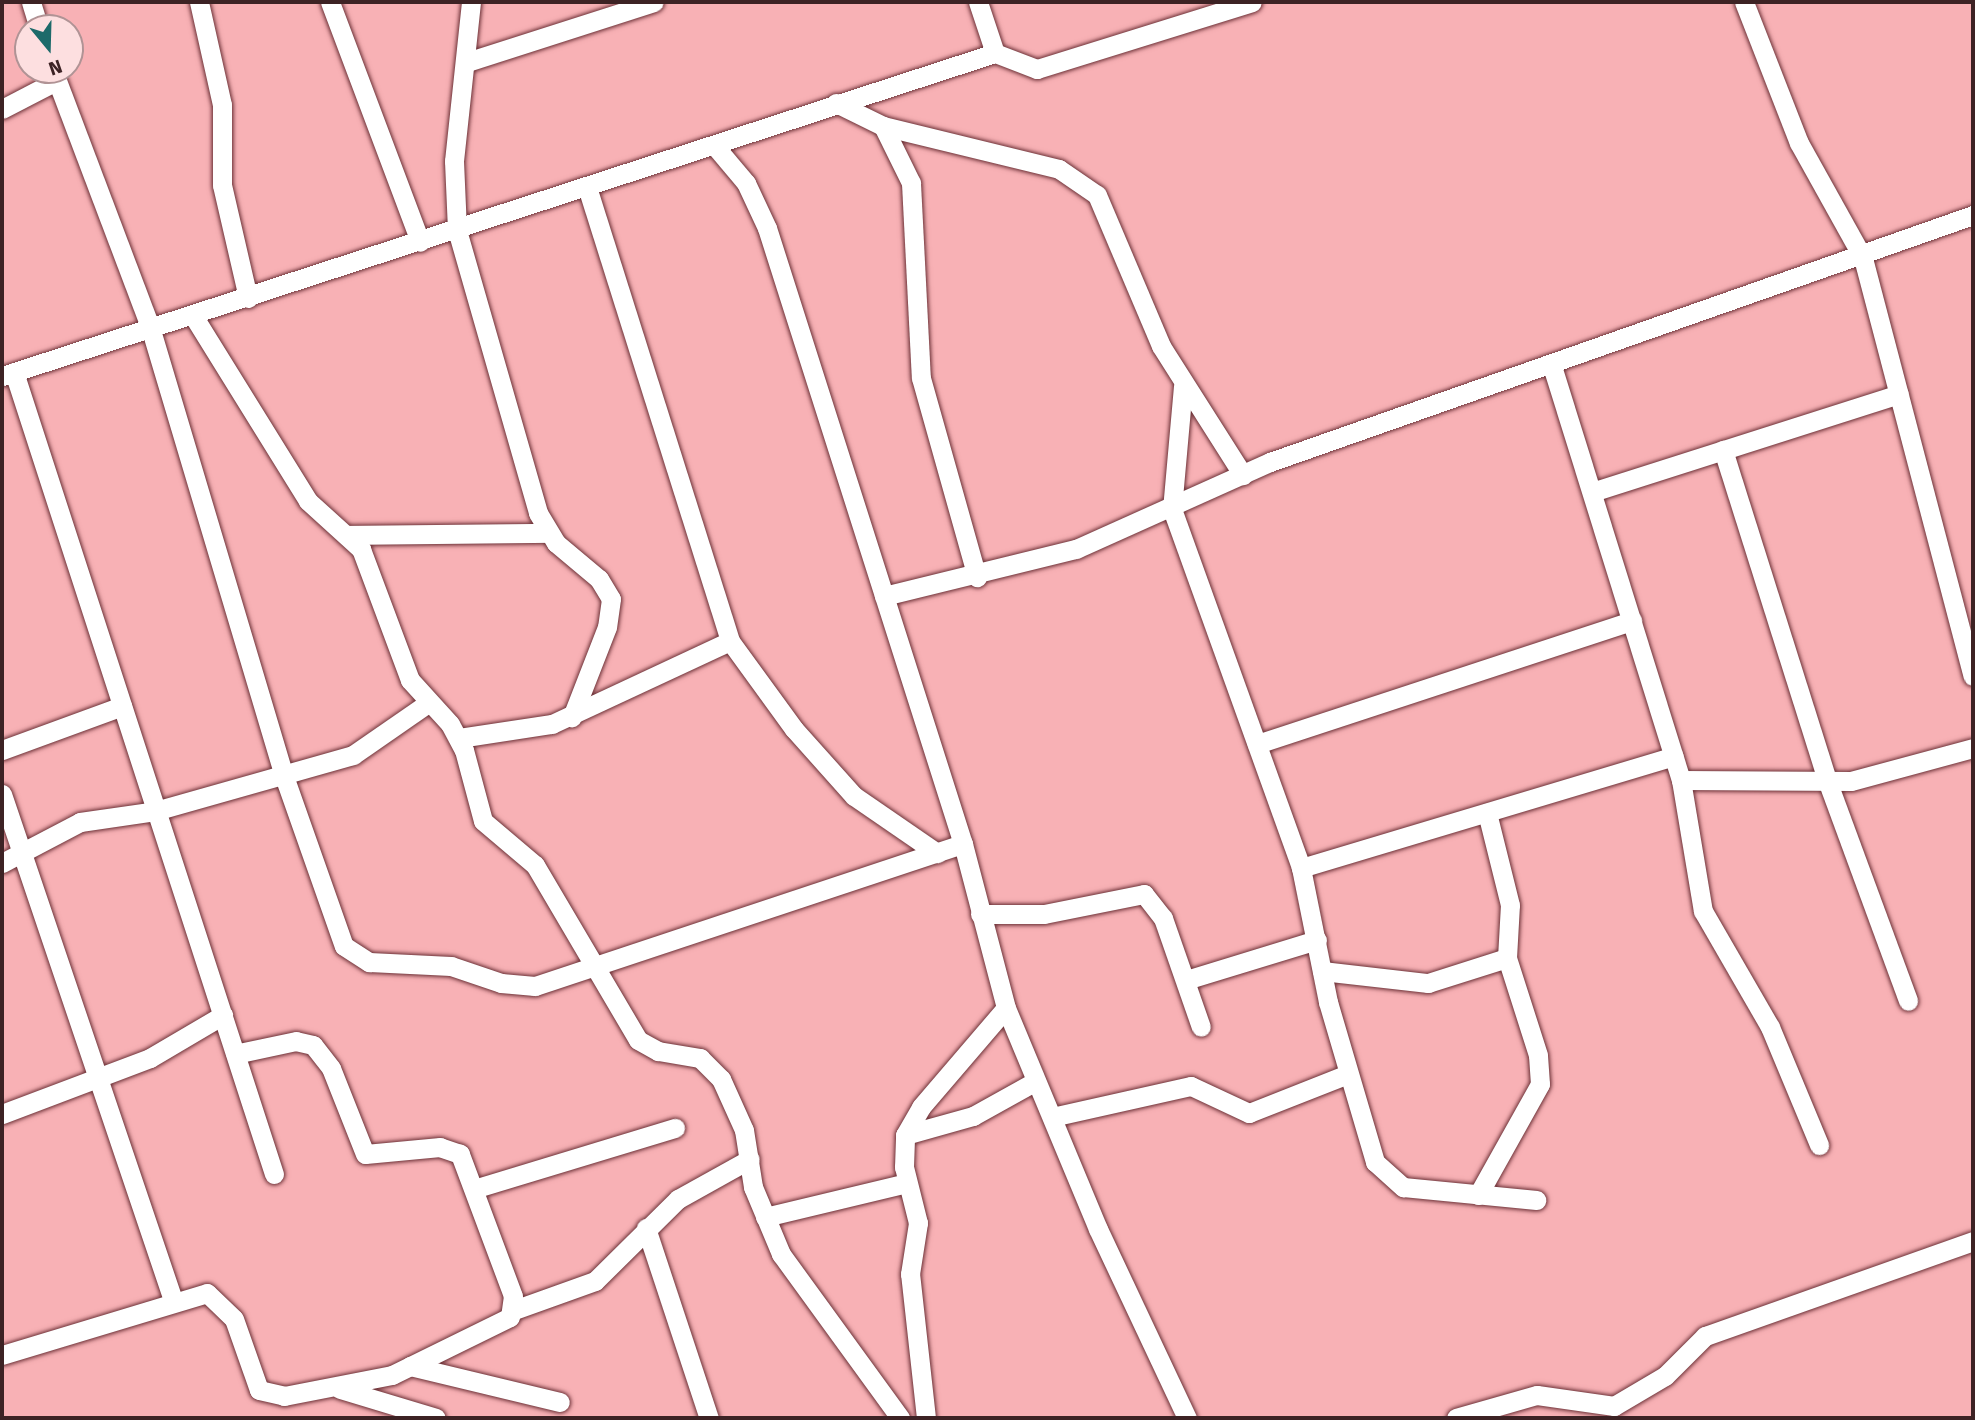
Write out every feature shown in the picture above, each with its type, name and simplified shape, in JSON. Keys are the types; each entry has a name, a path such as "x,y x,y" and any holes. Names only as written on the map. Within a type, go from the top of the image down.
{"street":[{"path":"199,2 222,105 222,185 248,299"},
{"path":"330,2 420,242"},
{"path":"471,2 467,62 454,162 457,230 547,533 599,579 611,600 607,627 572,717"},
{"path":"467,62 654,2"},
{"path":"978,2 995,53 1020,68 1056,66 1252,2"},
{"path":"1744,2 1799,144 1863,258 1970,653 1973,676"},
{"path":"274,1174 122,706 6,372 194,317 836,103 995,53"},
{"path":"2,109 41,84"},
{"path":"58,84 150,330 284,776 337,932 356,956 390,965 451,966 518,986 593,968 963,844"},
{"path":"836,103 883,127 1078,177 1108,214 1138,295 1183,386 1243,475"},
{"path":"883,127 911,183 920,378 977,577"},
{"path":"714,145 761,212 963,844 1006,1008 1034,1082 1186,1418"},
{"path":"587,187 730,641 793,729 854,796 937,853"},
{"path":"884,596 977,577 1076,549 1172,509 1243,475 1863,258 1973,215"},
{"path":"194,317 301,491 349,535 366,557 403,666 428,703 459,738 484,821 535,865 593,968 638,1040 712,1067 738,1113 765,1217 789,1270 900,1418"},
{"path":"1552,366 1681,780 1703,911 1770,1027 1819,1145"},
{"path":"1183,386 1172,509 1301,868 1322,971 1348,1074 1375,1162 1386,1178 1422,1191 1536,1200"},
{"path":"1592,492 1899,394"},
{"path":"1723,450 1828,783 1908,1001"},
{"path":"349,535 547,533"},
{"path":"1257,744 1632,621"},
{"path":"459,738 504,735 572,717 730,641"},
{"path":"2,863 70,826 155,811 284,776 371,747 428,703"},
{"path":"2,750 122,706"},
{"path":"1681,780 1828,783 1973,748"},
{"path":"1301,868 1674,756"},
{"path":"2,794 25,851 173,1300"},
{"path":"1478,1195 1540,1084 1538,1055 1507,958 1510,905 1487,813"},
{"path":"980,914 1044,914 1143,894 1158,907 1186,980 1200,1027"},
{"path":"1186,980 1317,940"},
{"path":"1322,971 1421,983 1507,958"},
{"path":"926,1418 910,1274 918,1223 907,1183 905,1135 921,1107 1006,1008"},
{"path":"2,1114 100,1078 223,1015"},
{"path":"235,1054 296,1041 313,1045 331,1068 365,1154 453,1149 469,1166 514,1310"},
{"path":"1052,1117 1191,1086 1249,1113 1348,1074"},
{"path":"905,1135 973,1116 1034,1082"},
{"path":"477,1188 675,1128"},
{"path":"2,1355 173,1300 206,1293 227,1307 259,1390 284,1396 339,1388 410,1366 504,1321 514,1310 595,1281 646,1228 691,1188 750,1159"},
{"path":"765,1217 907,1183"},
{"path":"646,1228 709,1418"},
{"path":"1456,1418 1537,1395 1614,1406 1665,1376 1705,1336 1973,1241"},
{"path":"410,1366 560,1402"},
{"path":"339,1388 436,1418"}]}
